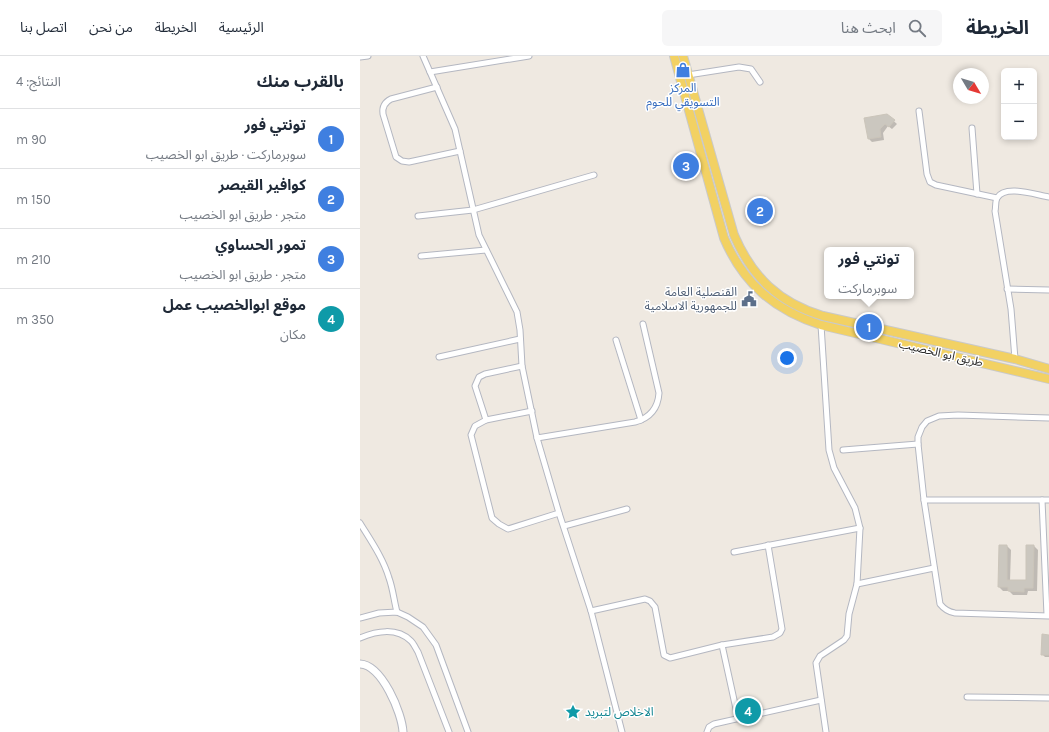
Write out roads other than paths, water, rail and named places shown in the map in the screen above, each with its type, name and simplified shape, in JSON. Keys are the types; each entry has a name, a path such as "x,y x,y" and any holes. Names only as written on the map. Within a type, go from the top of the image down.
{"main road":[{"name":"طريق ابو الخصيب","path":"674,56 720,225 729,250 743,273 752,284 767,297 795,316 821,325 1049,379"},
{"name":"طريق ابو الخصيب","path":"683,56 734,235 744,258 768,287 788,302 811,312 1015,359 1049,369"},
{"path":"963,358 965,348"},
{"path":"360,664 363,664 377,674 393,697 403,732"}],"street":[{"path":"360,58 368,56"},
{"path":"423,56 455,129 479,235 517,312 520,330 522,366 537,438 559,513 591,611 622,732"},
{"path":"430,72 529,56"},
{"path":"688,74 739,67 751,69 760,82"},
{"path":"437,87 391,99 383,106 383,114 396,157 402,161 409,162 460,151"},
{"path":"919,111 929,180 936,185 997,198"},
{"path":"972,128 977,194"},
{"path":"418,216 473,210 594,175"},
{"path":"1015,359 1010,309 995,211 997,198 1004,192 1011,190 1049,197"},
{"path":"422,256 486,250"},
{"path":"1007,289 1049,290"},
{"path":"537,438 641,420 651,414 659,399 659,393 642,324"},
{"path":"821,325 829,450 834,468 855,508 860,528 857,584 849,614 847,636 844,640 820,656 816,663 826,732"},
{"path":"439,357 520,340"},
{"path":"616,340 641,420"},
{"path":"486,420 474,386 479,377 485,374 522,366"},
{"path":"532,411 486,420 476,426 471,435 492,518 499,524 508,528 559,513"},
{"path":"1042,500 1048,616 949,612 944,609 940,604 924,500 918,444 918,437 922,427 927,421 939,416 958,415 1049,418"},
{"path":"842,450 918,444"},
{"path":"924,500 1049,500"},
{"path":"564,526 626,509"},
{"path":"360,523 377,550 386,568 397,612"},
{"path":"734,552 860,528"},
{"path":"591,611 645,598 650,601 654,607 664,655 670,658 722,645 773,637 780,633 782,629 768,545"},
{"path":"857,584 934,568"},
{"path":"360,618 379,612 397,612 423,627 436,645 468,732"},
{"path":"360,638 377,632 389,631 401,634 411,641 418,652 449,732"},
{"path":"722,645 738,718"},
{"path":"967,697 1049,698"},
{"path":"707,732 709,727 714,724 821,700"}],"place":[{"name":"المركز التسويقي للحوم","path":"683,70"},
{"name":"تمور الحساوي","path":"686,166"},
{"name":"كوافير القيصر","path":"760,211"},
{"name":"القنصلية العامة للجمهورية الاسلامية","path":"749,299"},
{"name":"تونتي فور","path":"869,327"},
{"name":"موقع ابوالخصيب عمل","path":"748,711"},
{"name":"الاخلاص لتبريد","path":"573,712"}]}
